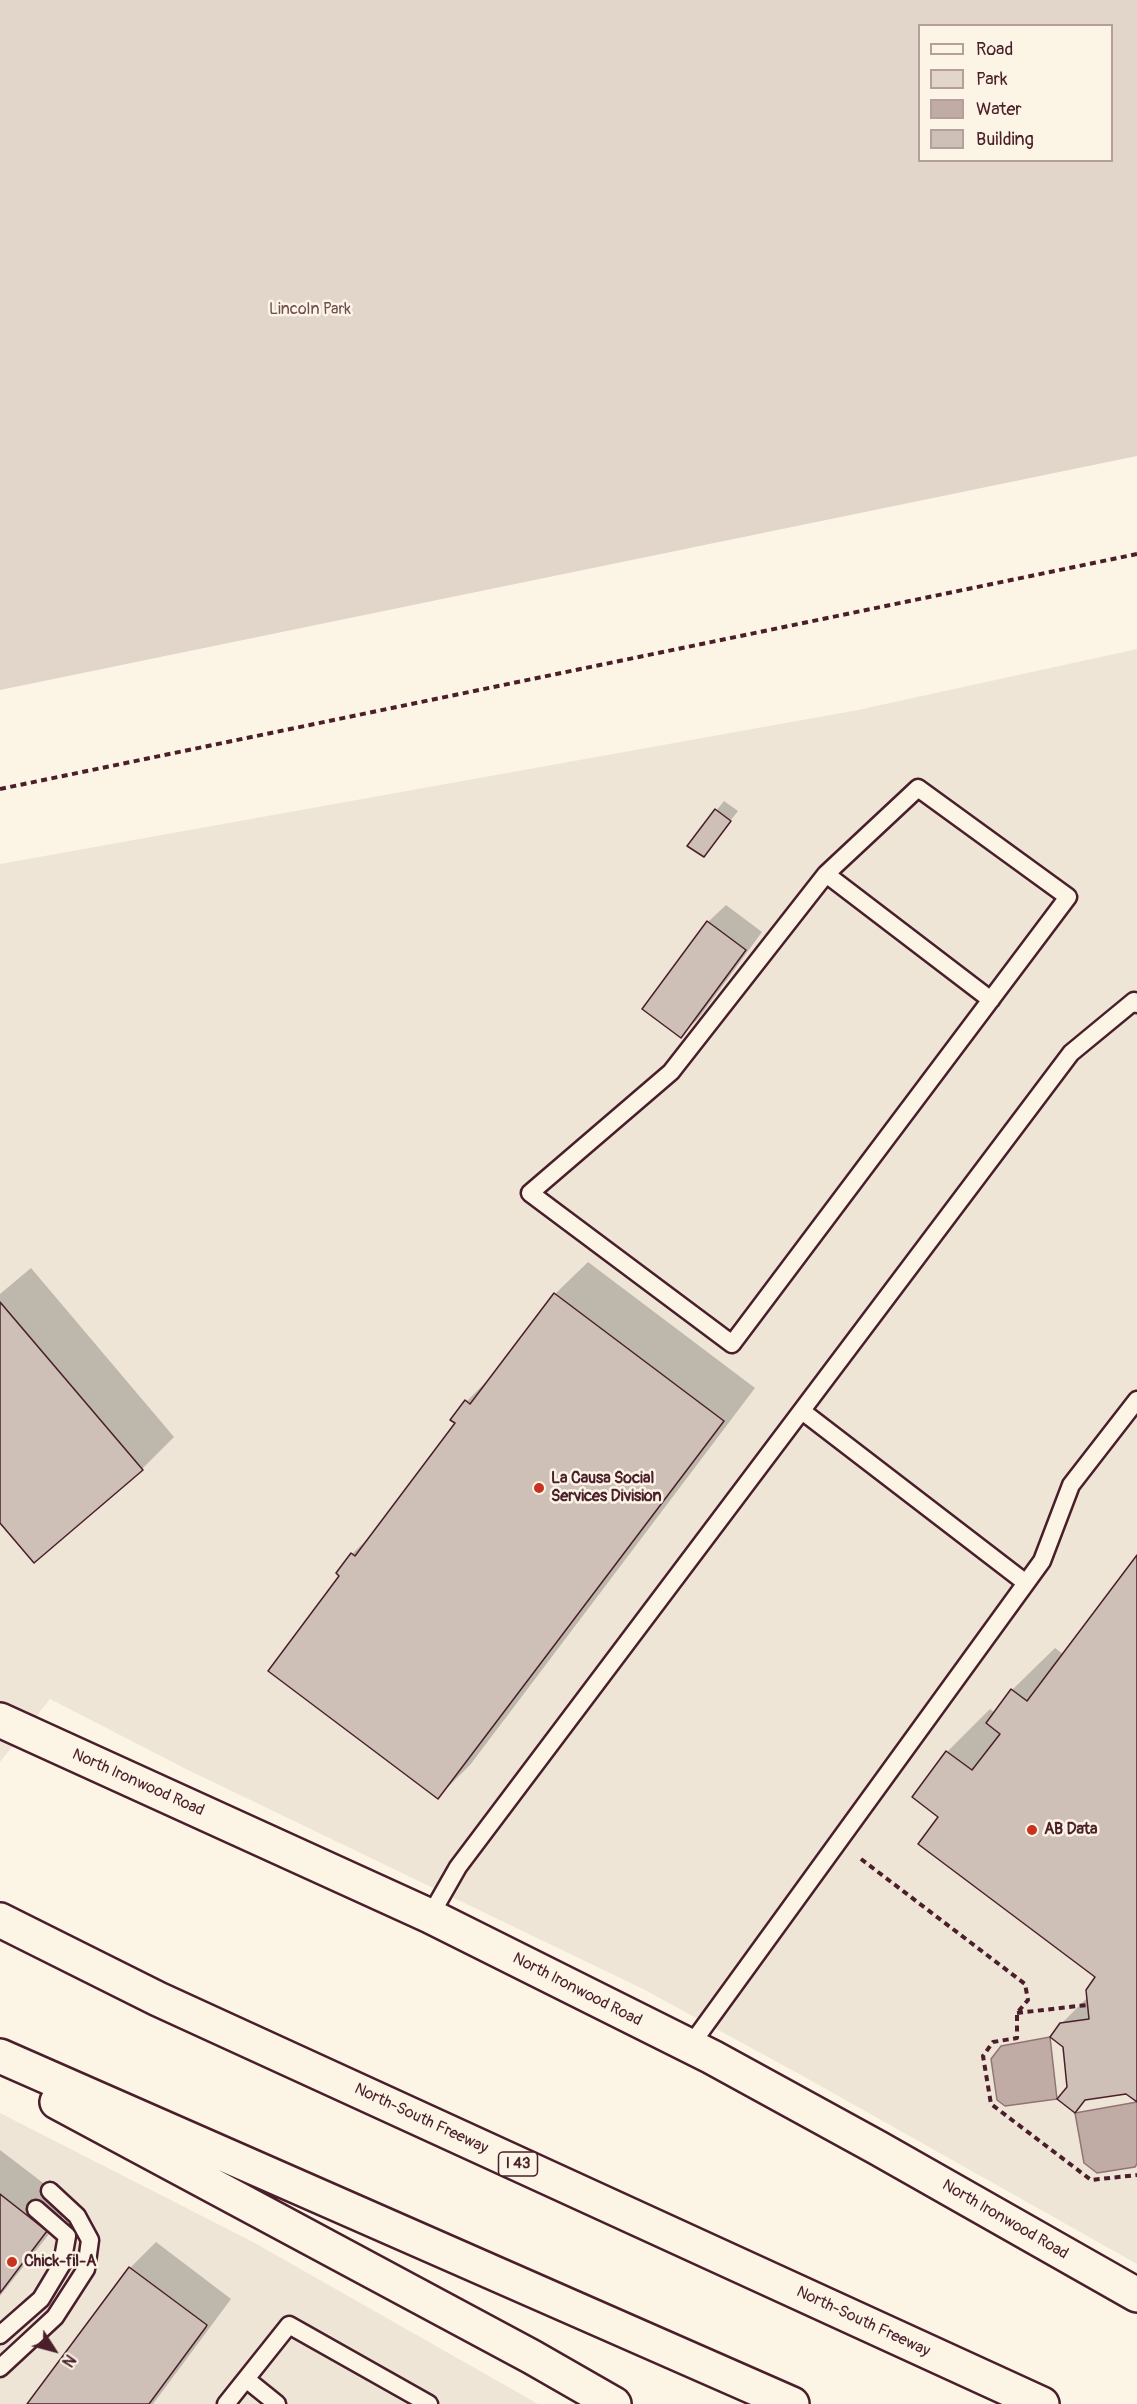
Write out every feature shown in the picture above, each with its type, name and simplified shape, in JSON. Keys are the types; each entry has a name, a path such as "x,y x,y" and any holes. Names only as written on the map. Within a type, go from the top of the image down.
{"main road":[{"name":"North Ironwood Road","path":"0,1720 430,1916 690,2046 878,2148 1137,2295"},
{"name":"North-South Freeway","path":"0,1920 158,1999 1040,2403"},
{"path":"0,2056 792,2404"},
{"path":"0,2072 614,2404"}],"lane":[{"path":"918,788 1068,897 732,1344 530,1193 671,1072 826,874 918,788"},
{"path":"826,874 991,1000"},
{"path":"430,1916 458,1867 1071,1053 1136,1001"},
{"path":"690,2046 1042,1561 1071,1485 1137,1400"},
{"path":"802,1411 1026,1583"},
{"path":"0,2368 55,2317 86,2269 90,2240 77,2216 50,2191"},
{"path":"0,2335 41,2299 62,2264 67,2236 36,2209"},
{"path":"226,2404 289,2325 429,2404"},
{"path":"246,2379 277,2404"}],"path":[{"path":"0,789 1137,554"},
{"path":"839,1842 1025,1984 1028,2000 1017,2013 1017,2038 993,2042 983,2056 990,2104 1091,2181 1137,2175"},
{"path":"1017,2013 1088,2005"}],"shaded area":[{"path":"1137,649 1137,2264 643,1989 188,1770 50,1699 0,1762 0,864 858,710"},
{"path":"0,2113 253,2242 538,2404 0,2404"}],"green space":[{"name":"Lincoln Park","path":"0,0 1137,0 1137,456 0,690"}],"water":[{"path":"1050,2037 1057,2099 1005,2106 997,2100 991,2059 1001,2046"},
{"path":"1137,2102 1137,2164 1135,2167 1097,2173 1084,2163 1075,2113"}],"building":[{"path":"715,809 731,821 704,857 687,846"},
{"path":"707,921 746,950 681,1038 642,1009"},
{"name":"La Causa Social Services Division","path":"554,1293 724,1421 438,1799 268,1671 339,1576 336,1573 351,1553 355,1556 455,1423 450,1420 465,1400 470,1404"},
{"path":"0,1302 143,1470 34,1563 0,1523"},
{"name":"AB Data","path":"1137,1555 1137,2102 1126,2094 1085,2100 1075,2113 1057,2099 1067,2087 1063,2047 1050,2037 1060,2023 1089,2019 1086,1990 1095,1977 918,1844 938,1817 912,1797 946,1751 972,1770 1000,1734 986,1723 1011,1689 1027,1701"},
{"name":"Chick-fil-A","path":"0,2194 47,2231 0,2293"},
{"path":"129,2267 207,2325 149,2404 27,2404"}],"place":[{"name":"La Causa Social Services Division","path":"539,1488"},
{"name":"AB Data","path":"1032,1830"},
{"name":"Chick-fil-A","path":"12,2262"}]}
